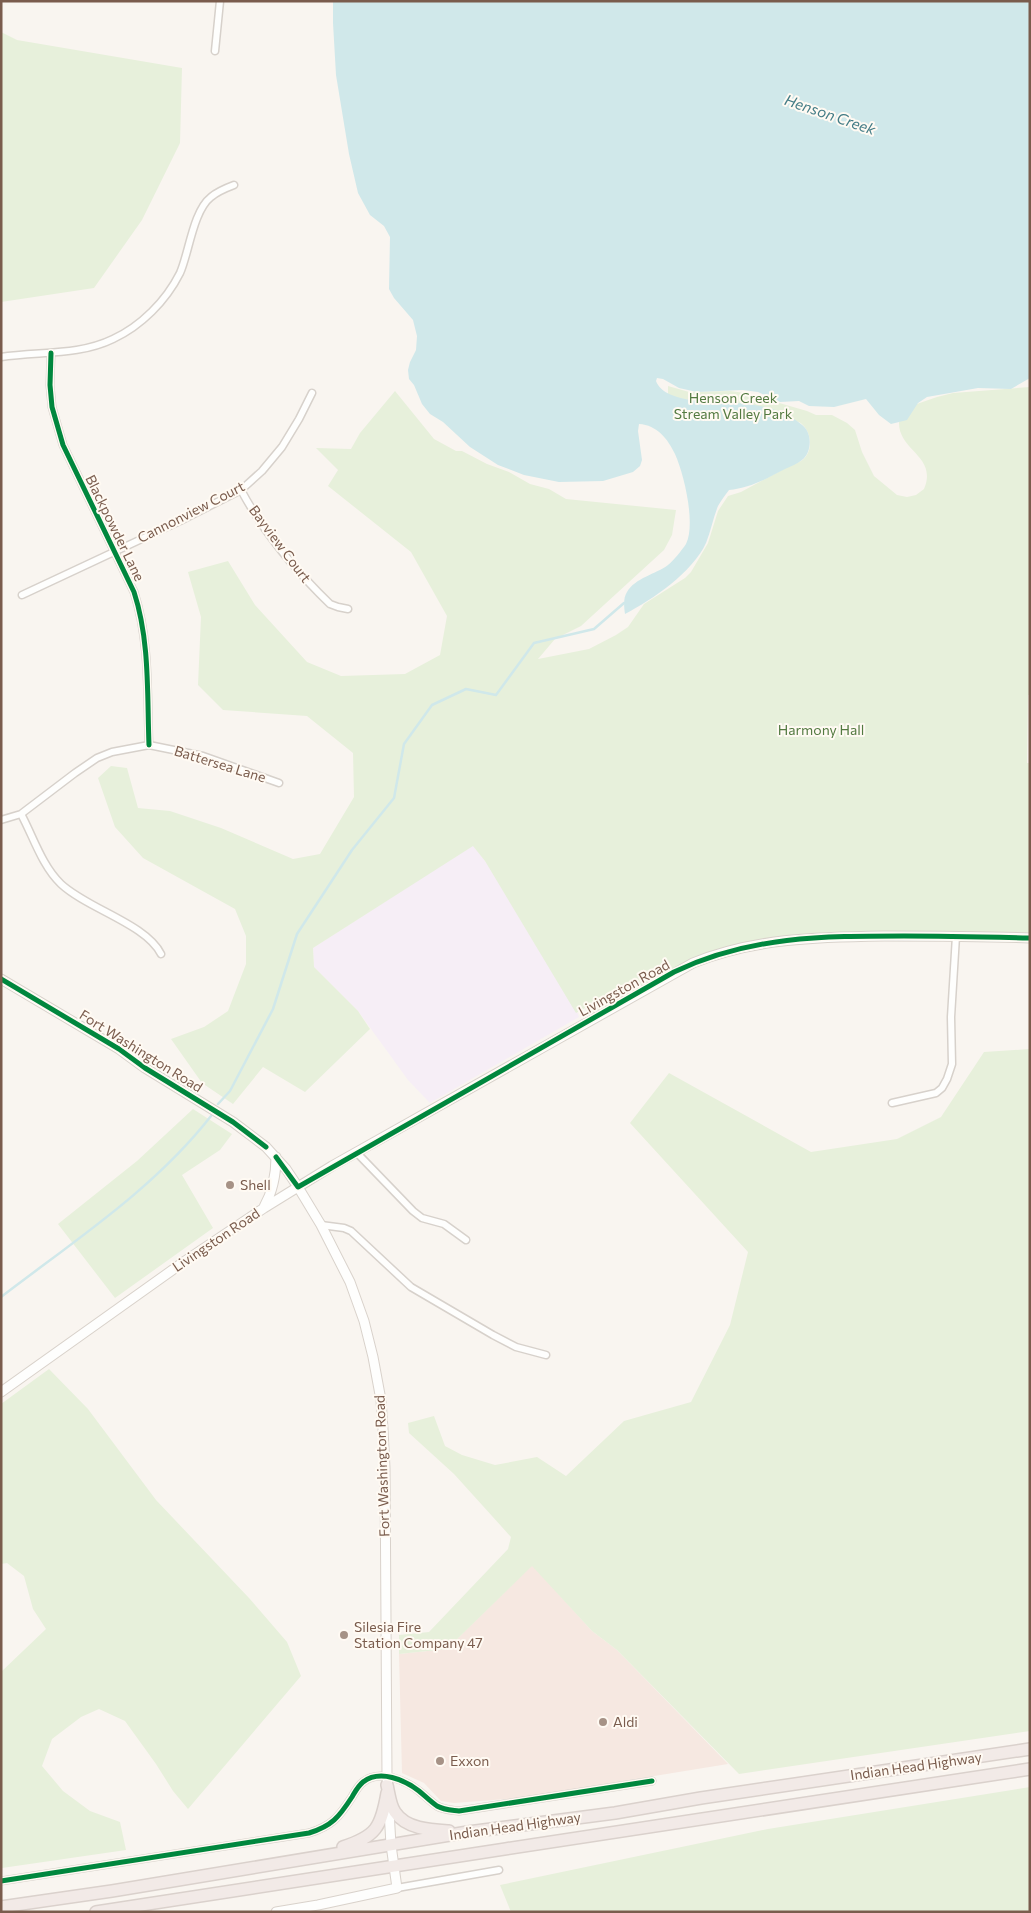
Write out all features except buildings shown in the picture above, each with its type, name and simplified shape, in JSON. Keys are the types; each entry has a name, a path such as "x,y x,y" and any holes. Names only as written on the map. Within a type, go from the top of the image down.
{"highway":[{"name":"Indian Head Highway","path":"1,1907 473,1831 615,1813 720,1795 1030,1749"},
{"name":"Indian Head Highway","path":"96,1912 1030,1769"},
{"path":"387,1784 394,1810 401,1818 411,1824 426,1829 473,1831"},
{"path":"315,1857 370,1836 381,1819 387,1784"}],"main road":[{"name":"Livingston Road","path":"1,1392 185,1261 298,1187 674,972 707,957 746,946 793,939 862,936 1030,938"},
{"name":"Fort Washington Road","path":"1,979 119,1049 145,1068 234,1122 276,1157 298,1187 321,1225 350,1282 362,1314 374,1357 381,1400 385,1468 387,1784 391,1845 397,1888"},
{"path":"264,1208 272,1194 276,1175 276,1157"},
{"path":"276,1912 397,1888"}],"street":[{"path":"215,51 220,1"},
{"path":"1,357 82,349 103,344 126,332 147,316 180,272 193,228 206,201 220,190 234,185"},
{"name":"Blackpowder Lane","path":"51,353 50,385 56,422 74,470 134,592 142,622 146,650 149,745"},
{"name":"Cannonview Court","path":"22,595 241,490 262,471 282,447 299,419 312,392"},
{"name":"Bayview Court","path":"241,490 270,536 300,573 330,604 348,609"},
{"name":"Battersea Lane","path":"1,820 21,814 98,758 112,752 149,745 202,756 279,783"},
{"path":"21,814 46,862 59,882 88,903 145,935 156,945 161,954"},
{"path":"892,1103 936,1093 942,1088 947,1079 952,1064 951,1017 956,936"},
{"path":"357,1153 422,1218 444,1224 466,1240"},
{"path":"321,1225 344,1228 351,1231 411,1287 516,1347 546,1355"},
{"path":"1,1881 309,1833 330,1824 340,1815 360,1786 366,1780 374,1777 387,1784 418,1790 436,1806 459,1811 652,1781"},
{"path":"397,1888 498,1870"}],"shaded area":[{"path":"473,845 556,956 579,1017 430,1103 408,1080 358,1011 314,967 313,948"},
{"path":"532,1565 592,1631 617,1650 728,1764 519,1798 454,1803 441,1801 424,1783 402,1773 399,1654 447,1649"}],"green space":[{"path":"1,32 17,40 182,68 180,143 142,220 94,288 1,302"},
{"name":"Harmony Hall","path":"668,386 689,392 730,391 745,393 816,415 832,415 855,430 862,452 874,476 897,495 907,497 916,495 924,489 927,478 926,469 922,461 904,440 900,432 899,422 911,406 953,393 1030,387 1030,695 1028,695 1027,763 1030,763 1030,937 945,935 740,946 589,1016 585,1008 576,1013 485,861 473,846 313,948 314,967 358,1011 370,1029 305,1092 263,1067 233,1104 202,1083 171,1039 204,1027 228,1011 246,964 246,936 235,909 143,858 115,827 98,778 111,766 127,768 138,808 170,811 221,828 293,859 320,854 354,797 353,753 307,716 223,710 198,685 201,617 188,572 228,561 255,605 307,662 341,676 405,674 440,655 447,616 411,552 328,486 338,470 316,448 351,449 360,433 395,391 434,439 456,451 462,451 487,464 509,472 530,484 549,489 566,499 676,510 672,535 664,550 581,626 555,639 538,659 589,649 628,627 644,604 685,578 691,572 708,543 718,511 728,496 741,492 800,462 805,458 810,446 808,432 799,422 668,396"},
{"path":"1030,1049 1030,1731 739,1774 617,1650 592,1631 532,1566 447,1649 399,1654 399,1635 429,1632 508,1549 511,1537 454,1474 409,1433 408,1423 434,1416 445,1446 462,1455 495,1465 537,1457 566,1476 624,1421 691,1402 730,1325 748,1252 630,1123 669,1073 811,1152 897,1139 941,1117 984,1052"},
{"path":"193,1109 232,1134 220,1150 182,1175 213,1228 115,1298 58,1224 137,1161"},
{"path":"49,1369 88,1409 156,1500 249,1598 287,1642 301,1676 188,1809 173,1791 125,1721 99,1709 81,1717 52,1739 42,1766 63,1791 90,1811 120,1822 126,1850 2,1868 1,1672 46,1629 33,1609 24,1576 7,1563 1,1564 1,1404"},
{"path":"1030,1787 1030,1912 511,1912 500,1885 768,1829"}],"water":[{"name":"Henson Creek","path":"333,1 1030,1 1030,378 1011,389 978,388 927,397 918,403 907,420 891,424 879,415 866,399 834,407 809,406 799,401 780,402 758,392 743,390 697,392 679,388 663,379 657,378 656,381 662,389 671,395 697,401 754,405 784,413 805,428 809,436 810,446 804,458 796,464 758,482 729,490 718,506 706,543 692,564 682,575 659,593 625,614 625,597 631,587 668,565 686,544 689,535 688,499 675,454 661,434 651,427 639,424 638,431 642,460 640,466 633,472 603,481 559,482 524,475 498,465 470,447 443,422 430,414 422,404 414,385 409,379 408,370 416,350 417,336 413,320 394,298 389,289 390,237 384,226 370,215 358,193 349,154 336,75"}],"waterway":[{"path":"218,1104 230,1091 273,1009 297,934 352,850 394,798 404,744 432,705 466,689 496,695 534,643 594,629 624,603"},
{"path":"1,1297 139,1191 189,1142 211,1116"}],"cycle path":[{"path":"51,353 50,385 52,407 63,445 134,592 139,611 147,668 149,745"},
{"path":"276,1157 298,1187 674,972 730,951 787,940 815,938 920,936 1030,938"},
{"path":"1,979 119,1049 145,1068 233,1122 266,1147"},
{"path":"1,1881 309,1833 324,1827 334,1820 361,1784 377,1776 400,1780 419,1791 437,1806 459,1811 652,1781"}],"place":[{"name":"Shell","path":"230,1185"},
{"name":"Silesia Fire Station Company 47","path":"344,1635"},
{"name":"Aldi","path":"603,1722"},
{"name":"Exxon","path":"440,1761"}],"park label":[{"name":"Henson Creek Stream Valley Park","path":"733,406"}]}
